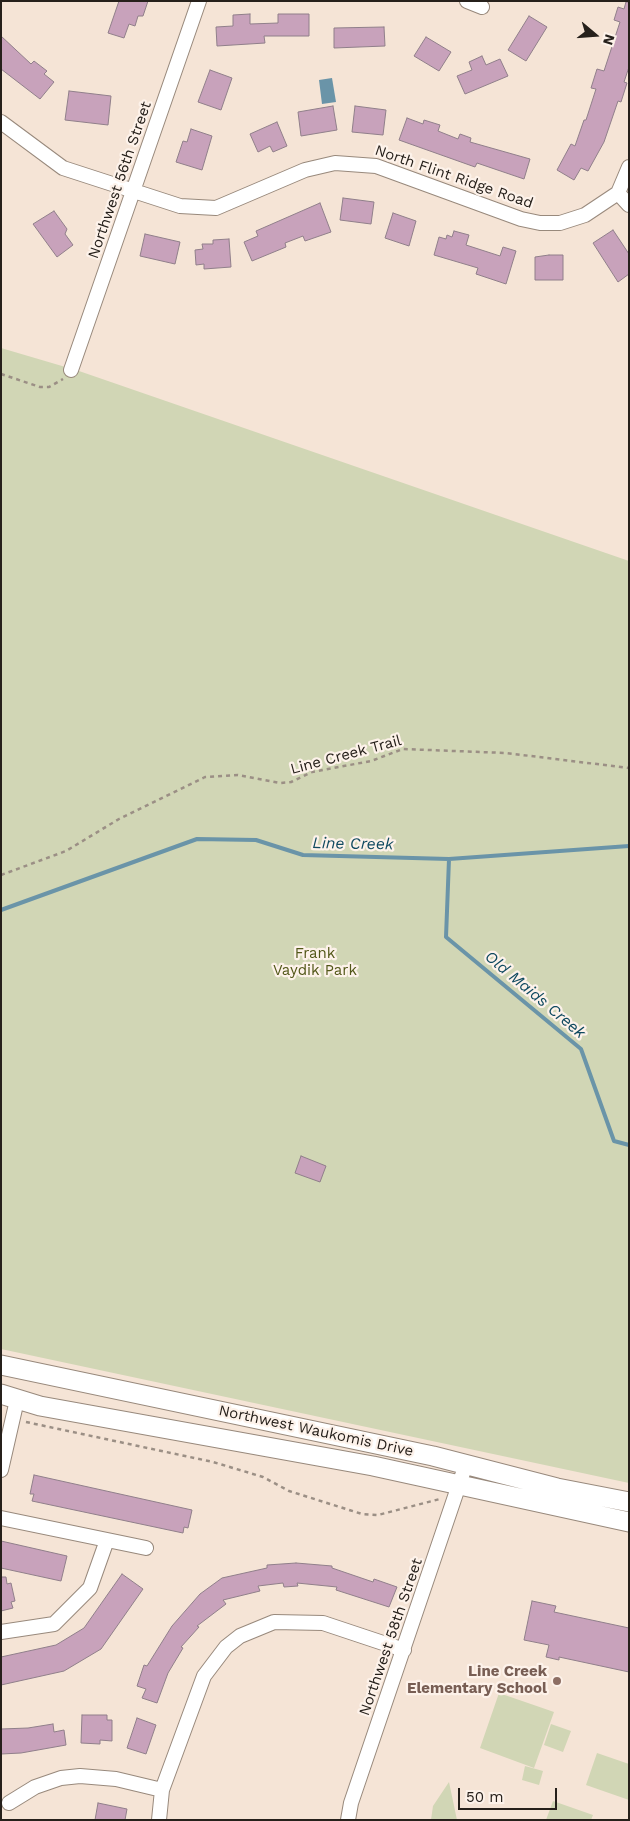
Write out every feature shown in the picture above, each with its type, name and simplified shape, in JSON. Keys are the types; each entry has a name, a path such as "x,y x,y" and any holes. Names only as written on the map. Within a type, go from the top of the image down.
{"main road":[{"name":"Northwest Waukomis Drive","path":"1,1365 466,1464 557,1488 629,1502"},
{"name":"Northwest Waukomis Drive","path":"9,1397 184,1434 374,1466 457,1493 629,1522"}],"street":[{"name":"Northwest 56th Street","path":"71,370 199,1"},
{"path":"467,1 482,7"},
{"name":"North Flint Ridge Road","path":"1,122 63,168 180,206 216,208 315,167 335,163 356,163 376,166 522,219 550,224 570,221 585,215 618,193"},
{"path":"629,167 618,193 629,205"},
{"path":"1,1470 9,1397"},
{"name":"Northwest 58th Street","path":"348,1820 351,1803 466,1464"},
{"path":"1,1518 146,1548"},
{"path":"1,1632 54,1624 90,1588 107,1540"},
{"path":"159,1820 162,1790 204,1676 226,1647 240,1636 274,1622 323,1623 404,1650"},
{"path":"9,1803 35,1787 61,1778 80,1776 116,1779 162,1790"}],"path":[{"path":"1,374 40,387 49,387 59,383 71,370"},
{"name":"Line Creek Trail","path":"1,875 66,851 119,819 205,777 238,775 280,783 291,782 312,772 371,761 404,749 506,753 629,768"},
{"path":"24,1422 213,1462 263,1477 289,1491 362,1514 378,1515 442,1499 457,1493"}],"green space":[{"name":"Frank Vaydik Park","path":"1,348 79,371 629,561 629,1483 1,1349"},
{"path":"499,1693 554,1712 534,1768 480,1748"},
{"path":"551,1724 571,1731 563,1752 544,1745"},
{"path":"597,1753 629,1764 629,1800 586,1785"},
{"path":"525,1766 543,1771 539,1785 522,1780"},
{"path":"449,1782 457,1820 431,1820 433,1806"},
{"path":"553,1801 593,1815 591,1820 546,1820"}],"water":[{"path":"332,78 336,102 322,104 319,80"}],"building":[{"path":"119,1 148,1 143,16 138,16 135,26 129,24 124,38 108,33"},
{"path":"626,2 629,2 629,67 624,82 627,83 621,102 618,101 604,142 588,171 581,168 574,180 557,170 571,144 575,146 584,120 586,120 596,89 591,88 597,69 604,71 620,22 614,20 618,7 624,9"},
{"path":"250,14 250,24 278,23 278,14 309,14 309,36 264,36 265,43 217,46 216,27 233,26 233,15"},
{"path":"529,16 547,27 526,61 508,50"},
{"path":"384,27 385,46 334,48 334,28"},
{"path":"1,36 31,64 34,61 47,71 44,74 54,82 40,99 1,69"},
{"path":"426,37 451,52 439,71 414,56"},
{"path":"482,56 486,65 500,59 508,76 465,94 457,76 472,70 469,62"},
{"path":"210,70 232,78 221,110 198,102"},
{"path":"69,91 111,96 108,125 65,120"},
{"path":"333,106 337,130 301,136 298,112"},
{"path":"355,106 386,110 383,135 352,132"},
{"path":"407,118 423,124 424,120 440,125 438,131 458,139 460,134 471,138 470,142 530,159 524,179 477,163 475,167 399,140"},
{"path":"277,122 287,146 273,152 270,146 258,152 250,134"},
{"path":"191,129 212,136 202,170 176,162 183,141 187,142"},
{"path":"343,198 374,202 371,224 340,220"},
{"path":"320,203 331,232 305,241 303,236 285,243 286,247 252,261 244,242 258,236 256,231"},
{"path":"54,211 67,229 65,234 73,245 57,257 33,224"},
{"path":"393,213 416,221 409,246 385,238"},
{"path":"613,230 629,254 629,274 618,282 593,243"},
{"path":"454,231 469,235 466,245 500,256 503,247 516,251 506,284 476,274 478,268 434,255 439,237 446,239 447,235 452,237"},
{"path":"145,234 180,242 175,264 140,256"},
{"path":"229,239 231,267 204,269 204,264 196,265 195,250 203,249 202,244 213,244 213,240"},
{"path":"563,255 563,280 535,280 535,257"},
{"path":"301,1156 326,1166 320,1182 295,1173"},
{"path":"34,1475 192,1510 188,1528 184,1527 183,1533 32,1501 34,1494 30,1494"},
{"path":"1,1541 67,1556 61,1581 1,1568"},
{"path":"296,1563 332,1566 332,1568 373,1582 374,1579 397,1587 389,1607 336,1590 337,1587 297,1583 298,1586 284,1587 283,1583 258,1586 260,1591 223,1600 226,1604 197,1626 199,1627 181,1647 183,1648 168,1673 157,1703 142,1698 146,1689 137,1686 144,1665 147,1666 172,1626 200,1594 222,1578 267,1568 267,1565"},
{"path":"122,1574 143,1589 101,1649 64,1671 1,1685 1,1657 56,1645 84,1628"},
{"path":"1,1577 6,1577 7,1584 11,1583 15,1601 11,1602 13,1608 1,1611"},
{"name":"Line Creek Elementary School","path":"532,1601 556,1606 554,1612 629,1628 629,1672 559,1657 559,1660 546,1657 549,1645 524,1640"},
{"path":"82,1715 107,1715 107,1720 112,1720 112,1741 100,1740 100,1744 81,1743"},
{"path":"137,1718 156,1725 146,1754 127,1748"},
{"path":"53,1724 54,1732 64,1730 66,1745 21,1753 1,1754 1,1729 28,1728"},
{"path":"98,1803 127,1809 125,1820 95,1820"}],"waterway":[{"name":"Line Creek","path":"1,910 197,839 256,840 303,855 449,859 629,846"},
{"name":"Old Maids Creek","path":"449,859 446,937 581,1049 614,1141 629,1145"}],"place":[{"name":"Line Creek Elementary School","path":"557,1681"}]}
